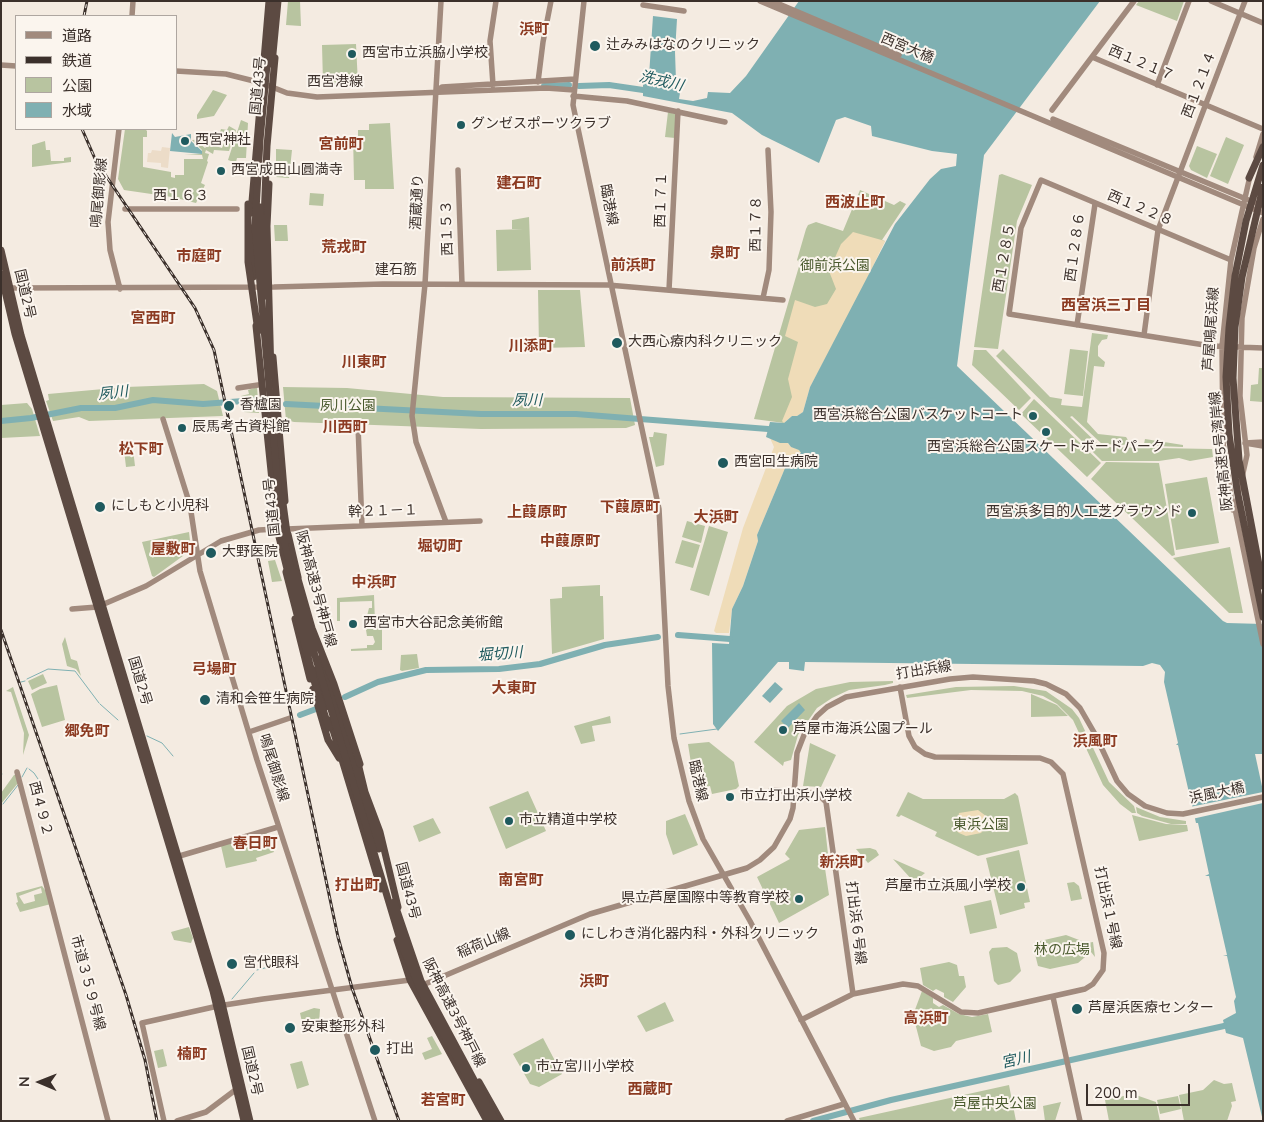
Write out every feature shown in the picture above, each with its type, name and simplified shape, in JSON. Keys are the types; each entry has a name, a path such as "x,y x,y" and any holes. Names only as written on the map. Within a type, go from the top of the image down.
{"highway":[{"name":"国道43号","path":"271,1 251,209 253,287 277,529 301,626 410,980 489,1121"},
{"name":"阪神高速3号神戸線","path":"271,1 255,227 286,531 312,628 414,966 437,1014 496,1121"},
{"name":"国道43号","path":"279,1 266,146 263,233 287,529 303,596 352,743 365,792 380,832 400,917 425,984 501,1121"},
{"name":"阪神高速3号神戸線","path":"279,1 260,194 261,254 269,377 276,483 282,532 296,591 402,946 424,998 489,1121"},
{"path":"266,146 269,161 267,226 269,377"},
{"path":"1249,178 1263,147"},
{"name":"阪神高速5号湾岸線","path":"1263,165 1246,221 1235,276 1228,328 1226,377 1229,434 1237,490 1263,617"},
{"path":"253,166 248,204 247,238 250,278 269,377"},
{"name":"阪神高速5号湾岸線","path":"1263,187 1242,277 1235,327 1233,378 1239,460 1263,586"},
{"name":"国道2号","path":"1,250 41,411"},
{"name":"国道2号","path":"1,274 16,334 41,411 220,1006 239,1087 250,1121"},
{"path":"276,483 275,502 290,594 329,728 342,762"},
{"path":"312,628 334,684 360,764 365,792"},
{"name":"国道2号","path":"239,1087 244,1121"}],"street":[{"path":"132,15 133,1"},
{"name":"酒蔵通り","path":"441,1 425,284 412,416 416,442 446,522"},
{"path":"493,85 490,41 496,1"},
{"path":"538,82 551,1"},
{"name":"臨港線","path":"584,1 573,93 611,285 659,509 664,634 674,738 695,820 853,1118"},
{"name":"西宮大橋","path":"772,1 1043,118"},
{"path":"1052,110 1134,1"},
{"path":"1157,85 1188,1"},
{"path":"1211,1 1263,23"},
{"name":"西１２１４","path":"1144,335 1158,230 1245,1"},
{"name":"西宮大橋","path":"761,2 1043,118"},
{"path":"643,5 684,10"},
{"name":"西１２１７","path":"1092,57 1263,129"},
{"path":"1,65 15,66"},
{"name":"西宮港線","path":"178,71 226,74 262,83 287,93 322,97 437,91 442,87 480,89 546,88 573,93"},
{"name":"西宮港線","path":"480,89 493,85 575,79"},
{"path":"573,93 678,111 725,122"},
{"name":"西１７１","path":"669,290 678,111"},
{"path":"1043,118 1243,201 1263,213"},
{"name":"鳴尾御影線","path":"119,130 108,222 112,259 120,289"},
{"name":"芦屋鳴尾浜線","path":"1239,537 1224,451 1222,346 1231,260 1243,201 1263,134"},
{"name":"西１７８","path":"763,298 769,270 771,212 768,150"},
{"name":"西１５３","path":"458,170 462,284"},
{"name":"西１２２８","path":"1041,180 1231,260"},
{"name":"西１２８５","path":"1041,180 1021,228 1009,314 1077,324"},
{"path":"1243,201 1263,206"},
{"name":"西１２８６","path":"1077,324 1095,204"},
{"name":"西１６３","path":"125,209 237,209"},
{"path":"1263,219 1246,285 1240,347 1241,416 1246,466 1235,509 1239,537 1263,644"},
{"name":"建石筋","path":"9,288 120,289 425,284 611,285 782,300"},
{"path":"1077,324 1222,346 1263,348"},
{"path":"238,388 258,385"},
{"name":"鳴尾御影線","path":"163,419 190,504 196,554 249,732 278,827 375,1121"},
{"path":"358,426 362,526"},
{"path":"1245,443 1263,442"},
{"path":"1245,443 1263,446"},
{"name":"幹２１－１","path":"287,529 480,521"},
{"path":"72,609 100,606 146,586 196,554 221,541 259,530 277,529"},
{"name":"打出浜線","path":"724,876 753,864 778,842 790,819 797,753 804,735 817,716 827,707 846,697 900,687 974,677 1022,679 1046,684 1066,694 1080,708 1095,734 1113,775 1128,794 1149,808 1176,814"},
{"name":"打出浜１号線","path":"801,1020 853,994 900,984 911,984 958,1011 970,1014 1053,997 1090,987 1100,975 1104,964 1094,909 1063,774 1052,762 1040,758 935,757 924,754 915,747 909,736 900,687"},
{"path":"249,732 290,718"},
{"name":"西４９２","path":"17,772 39,852"},
{"name":"打出浜６号線","path":"771,790 817,793 826,802 853,994"},
{"name":"浜風大橋","path":"1176,814 1190,813 1263,797"},
{"path":"176,857 278,827"},
{"name":"市道３５９号線","path":"39,852 108,1121"},
{"name":"稲荷山線","path":"425,984 590,914 724,876"},
{"path":"164,1121 142,1023 220,1006 331,990 410,980 425,984"},
{"path":"1053,997 1080,1121"},
{"path":"177,1121 206,1112 239,1087"},
{"path":"787,1121 845,1105"}],"green space":[{"path":"288,1 300,1 301,26 286,25"},
{"path":"1139,1 1184,1 1177,21 1136,5"},
{"path":"356,44 358,84 328,87 323,83 322,45"},
{"path":"213,90 227,95 214,116 197,119 197,115"},
{"path":"668,112 676,114 675,138 665,137"},
{"path":"241,120 248,123 246,158 237,158 236,162 245,163 245,166 228,160"},
{"path":"390,123 394,189 365,189 365,180 354,180 353,136 358,136 358,130 369,130 369,124"},
{"path":"229,126 236,130 229,151 214,150 213,154 206,150 205,153 209,154 208,162 201,183 205,185 196,203 172,197 124,190 118,179 125,130 146,130 147,137 143,137 143,167 171,172 171,177 175,178 175,175 184,175 184,159 203,159 202,155 184,154 202,154 202,150 192,140 203,139 200,144 205,148 202,143 208,132 206,143 222,148 227,135 220,132 221,129 227,130"},
{"path":"1226,137 1244,145 1228,184 1210,176"},
{"path":"45,141 46,150 50,150 51,161 64,161 64,158 71,157 71,162 32,167 32,145"},
{"path":"1197,146 1217,154 1207,178 1191,170 1189,166"},
{"path":"276,149 292,150 289,178 276,177"},
{"path":"1002,174 1032,185 1017,221 998,349 974,347 999,175"},
{"name":"御前浜公園","path":"860,190 894,205 900,201 906,204 882,240 885,241 784,423 754,419 800,263 797,260 806,229 808,225 816,222 843,231"},
{"path":"310,193 324,194 323,206 309,205"},
{"path":"529,217 531,270 497,271 496,230 523,229 512,229 512,220"},
{"path":"274,225 287,225 288,241 275,241"},
{"path":"538,290 580,290 585,347 539,348"},
{"path":"1092,333 1108,335 1107,339 1102,340 1098,346 1098,356 1105,362 1104,367 1094,366 1087,422 1098,434 1126,437 1130,443 1144,444 1145,439 1183,445 1183,447 1102,444 1072,416 1070,417 1101,447 1212,449 1213,457 1190,461 1179,458 1159,461 1102,461 996,356 1003,349 1050,397 1062,399 1061,405 1082,407"},
{"path":"1070,349 1088,351 1083,396 1064,394"},
{"path":"974,350 986,350 1031,398 1019,410 972,365"},
{"path":"1259,368 1263,368 1263,402 1250,401 1251,385 1258,384"},
{"path":"204,384 217,391 223,416 89,421 79,417 53,421 46,401 49,400 48,394 126,387"},
{"path":"257,387 259,413 244,412 241,396 249,394 248,390"},
{"name":"夙川公園","path":"283,387 347,388 443,397 630,398 635,425 626,428 481,429 294,422 286,420"},
{"path":"1034,399 1101,463 1087,477 1021,414"},
{"path":"27,403 32,409 40,436 1,438 1,405"},
{"path":"654,432 667,434 664,465 656,467 649,437 653,437"},
{"path":"132,441 135,466 126,467 123,442"},
{"path":"1106,462 1159,463 1175,555 1172,556 1091,479"},
{"name":"西宮浜多目的人工芝グラウンド","path":"1207,477 1219,543 1176,550 1165,484"},
{"path":"687,521 705,526 701,543 682,537"},
{"path":"709,526 728,532 709,596 690,590"},
{"path":"189,532 191,549 154,577 152,576 142,542"},
{"path":"682,540 700,545 693,568 675,563"},
{"path":"1230,547 1243,613 1229,613 1173,558"},
{"path":"275,560 282,581 272,582 268,561"},
{"path":"600,585 600,596 603,596 604,639 552,654 550,599 562,598 562,587"},
{"path":"374,595 375,623 382,623 382,650 351,651 351,649 367,648 367,645 373,645 375,642 373,636 367,636 365,624 369,608 372,608 372,601 340,602 340,621 337,621 337,598"},
{"path":"65,637 71,659 77,661 81,676 76,669 67,666 62,644"},
{"path":"417,654 419,668 400,670 401,655"},
{"path":"43,674 47,683 32,690 28,681"},
{"name":"芦屋市海浜公園プール","path":"893,681 893,683 885,685 849,690 817,708 798,735 791,760 784,762 783,766 754,742 787,706 816,689 850,682"},
{"path":"57,685 65,720 42,727 31,694 40,689"},
{"path":"1014,686 1046,691 1072,709 1079,718 1109,782 1134,806 1136,813 1132,813 1120,804 1103,785 1073,720 1057,704 1043,696 1022,691 971,690 907,698 906,695 956,687"},
{"path":"13,687 29,735 23,755 24,733 11,692 6,691"},
{"path":"1031,694 1057,705 1068,716 1031,717"},
{"path":"610,716 611,723 592,726 595,741 581,744 574,726"},
{"path":"709,742 734,762 739,786 736,789 712,794 710,786 695,789 688,744"},
{"path":"810,743 836,755 821,787 803,786"},
{"path":"14,775 16,775 18,783 1,804 1,793"},
{"path":"528,791 546,831 506,849 489,807"},
{"name":"東浜公園","path":"908,792 923,799 1004,799 1015,793 1018,796 1028,844 978,856 935,836 937,832 901,815 899,817 896,816"},
{"path":"1136,807 1160,817 1186,821 1186,824 1171,824 1142,816 1137,813"},
{"path":"685,814 698,845 673,855 666,834 666,821"},
{"path":"1132,815 1166,824 1187,825 1188,831 1139,841"},
{"path":"433,818 441,833 419,842 413,826"},
{"path":"825,827 828,854 823,855 829,895 779,923 757,877 790,859 785,854 799,830"},
{"path":"266,832 274,852 256,858 257,861 226,868 221,846"},
{"path":"870,848 876,850 879,855 868,863 856,849"},
{"path":"1019,850 1030,902 1024,903 1025,908 1000,915 986,858"},
{"path":"893,859 925,873 914,882"},
{"path":"1074,882 1079,886 1082,899 1071,901 1067,883"},
{"path":"42,886 45,890 47,889 51,904 20,912 16,903 18,902 16,893","holes":["41,888 42,893 34,895 35,901 24,904 19,896"]},
{"path":"991,900 997,928 970,934 964,906"},
{"path":"189,927 193,938 191,943 174,940 171,932"},
{"name":"林の広場","path":"1066,935 1087,943 1093,942 1095,957 1091,952 1078,963 1050,969 1038,966 1034,950 1042,948 1040,941"},
{"path":"1007,947 1017,953 1021,971 1010,982 998,985 994,981 989,952 992,948"},
{"path":"949,962 957,965 959,976 964,976 966,987 953,1002 944,997 944,993 936,989 933,991 923,985 920,968"},
{"path":"922,991 933,998 933,1003 939,1007 943,1005 959,1014 972,1017 988,1014 992,1032 956,1041 951,1047 934,1051 921,1046 913,1015"},
{"path":"665,1002 674,1021 646,1032 637,1016"},
{"path":"314,1008 320,1009 319,1024 304,1031 300,1013"},
{"path":"432,1036 442,1054 425,1060 422,1053 432,1049 427,1038"},
{"path":"543,1038 562,1074 539,1087 530,1084 513,1054"},
{"path":"163,1049 167,1066 158,1068 154,1051"},
{"path":"302,1061 309,1085 297,1089 290,1064"},
{"path":"1214,1080 1224,1084 1232,1083 1236,1101 1231,1102 1232,1106 1227,1121 1184,1121 1179,1095 1203,1090"},
{"name":"芦屋中央公園","path":"1009,1085 1016,1121 860,1121 859,1118"},
{"path":"1133,1094 1156,1102 1160,1121 1109,1121 1105,1100"},
{"path":"1178,1096 1181,1109 1160,1114 1157,1100"},
{"path":"1061,1102 1055,1121 1045,1121 1043,1106"}],"sand":[{"path":"853,232 885,241 858,298 810,387 803,412 797,416 792,416 784,423 782,421 792,397 788,379 798,342 785,336 795,300 815,307 827,304 836,289 829,271 841,244"},
{"path":"770,438 778,442 787,442 791,447 799,449 801,453 792,458 783,473 757,535 758,541 743,586 732,609 729,633 716,633 714,631 743,528 774,447"},
{"path":"978,810 986,816 985,828 981,833 966,836 959,833 956,830 959,813"}],"shaded area":[{"path":"162,147 170,148 168,168 161,167 161,163 147,162 148,153 151,153 152,150 161,151"}],"water":[{"path":"799,1 1100,1 984,155 957,366 1223,621 1227,623 1263,624 1263,754 1255,754 1263,791 1263,1121 1243,1038 1226,1033 1223,1020 1236,1013 1234,1001 1236,997 1227,956 1223,956 1227,955 1209,876 1205,876 1209,874 1198,823 1196,823 1178,745 1176,745 1178,743 1164,682 1165,672 1160,665 1152,663 1143,666 805,662 804,671 789,669 789,662 778,662 718,731 713,724 712,643 729,644 732,609 743,586 758,541 757,535 788,461 801,453 788,443 780,443 766,437 770,422 784,423 792,416 797,416 803,412 810,387 895,224 930,179 941,169 956,166 957,154 932,151 872,136 871,126 845,117 836,120 819,163 762,135 732,113 643,96 643,85 649,76 653,16 677,19 675,52 676,81 681,87 679,99 693,101 707,98 708,92 730,93 746,76"},
{"path":"172,133 175,137 191,134 191,141 202,151 202,154 170,151"},
{"path":"775,682 783,689 770,703 762,696"},
{"path":"799,703 805,710 788,728 781,721"}],"pier":[{"path":"1263,792 1263,803 1192,819 1190,807"}],"waterway":[{"name":"洗戎川","path":"544,86 569,85"},
{"name":"洗戎川","path":"579,86 609,85 650,91"},
{"name":"夙川","path":"1,421 31,418 81,408 115,408 153,400 203,404 257,400"},
{"name":"夙川","path":"286,404 481,414 576,414 768,429"},
{"name":"堀切川","path":"678,635 730,639"},
{"name":"堀切川","path":"345,697 378,682 426,670 499,669 540,664 605,645 658,637"},
{"path":"27,679 48,669 75,671 99,703"},
{"path":"21,682 25,681"},
{"path":"100,704 118,720"},
{"name":"堀切川","path":"300,715 316,709"},
{"path":"680,734 717,729"},
{"path":"147,736 162,743 173,756"},
{"path":"22,777 27,768"},
{"path":"29,769 42,785"},
{"path":"3,804 18,785"},
{"path":"257,970 284,963 299,963"},
{"path":"232,999 254,973"},
{"name":"宮川","path":"813,1121 891,1100 1224,1026"}],"railway":[{"path":"84,15 87,1"},
{"path":"82,130 96,161 195,308 214,350 338,937 352,988 399,1121"},
{"path":"1,630 126,995 145,1060 157,1121"}],"place":[{"name":"辻みみはなのクリニック","path":"595,46"},
{"name":"西宮市立浜脇小学校","path":"352,54"},
{"name":"グンゼスポーツクラブ","path":"461,125"},
{"name":"西宮神社","path":"185,141"},
{"name":"西宮成田山圓満寺","path":"221,171"},
{"name":"大西心療内科クリニック","path":"617,343"},
{"name":"香櫨園","path":"229,406"},
{"name":"西宮浜総合公園バスケットコート","path":"1033,416"},
{"name":"辰馬考古資料館","path":"182,428"},
{"name":"西宮浜総合公園スケートボードパーク","path":"1046,432"},
{"name":"西宮回生病院","path":"723,463"},
{"name":"にしもと小児科","path":"100,507"},
{"name":"西宮浜多目的人工芝グラウンド","path":"1192,513"},
{"name":"大野医院","path":"211,553"},
{"name":"西宮市大谷記念美術館","path":"353,624"},
{"name":"清和会笹生病院","path":"205,700"},
{"name":"芦屋市海浜公園プール","path":"783,730"},
{"name":"市立打出浜小学校","path":"730,797"},
{"name":"市立精道中学校","path":"509,821"},
{"name":"芦屋市立浜風小学校","path":"1021,887"},
{"name":"県立芦屋国際中等教育学校","path":"799,899"},
{"name":"にしわき消化器内科・外科クリニック","path":"570,935"},
{"name":"宮代眼科","path":"232,964"},
{"name":"芦屋浜医療センター","path":"1077,1009"},
{"name":"安東整形外科","path":"290,1028"},
{"name":"打出","path":"375,1050"},
{"name":"市立宮川小学校","path":"526,1068"}],"district":[{"name":"浜町","path":"534,30"},
{"name":"宮前町","path":"341,145"},
{"name":"建石町","path":"519,184"},
{"name":"西波止町","path":"855,203"},
{"name":"荒戎町","path":"344,248"},
{"name":"泉町","path":"725,254"},
{"name":"市庭町","path":"199,257"},
{"name":"前浜町","path":"633,266"},
{"name":"西宮浜三丁目","path":"1106,306"},
{"name":"宮西町","path":"153,319"},
{"name":"川添町","path":"531,347"},
{"name":"川東町","path":"364,363"},
{"name":"川西町","path":"345,428"},
{"name":"松下町","path":"141,450"},
{"name":"下葭原町","path":"630,508"},
{"name":"上葭原町","path":"537,513"},
{"name":"大浜町","path":"716,518"},
{"name":"中葭原町","path":"570,542"},
{"name":"堀切町","path":"440,547"},
{"name":"屋敷町","path":"173,550"},
{"name":"中浜町","path":"374,583"},
{"name":"弓場町","path":"214,670"},
{"name":"大東町","path":"514,689"},
{"name":"郷免町","path":"87,732"},
{"name":"浜風町","path":"1095,742"},
{"name":"春日町","path":"255,844"},
{"name":"新浜町","path":"842,863"},
{"name":"南宮町","path":"521,881"},
{"name":"打出町","path":"357,886"},
{"name":"浜町","path":"594,982"},
{"name":"高浜町","path":"926,1019"},
{"name":"楠町","path":"192,1055"},
{"name":"西蔵町","path":"650,1090"},
{"name":"若宮町","path":"443,1101"}]}
